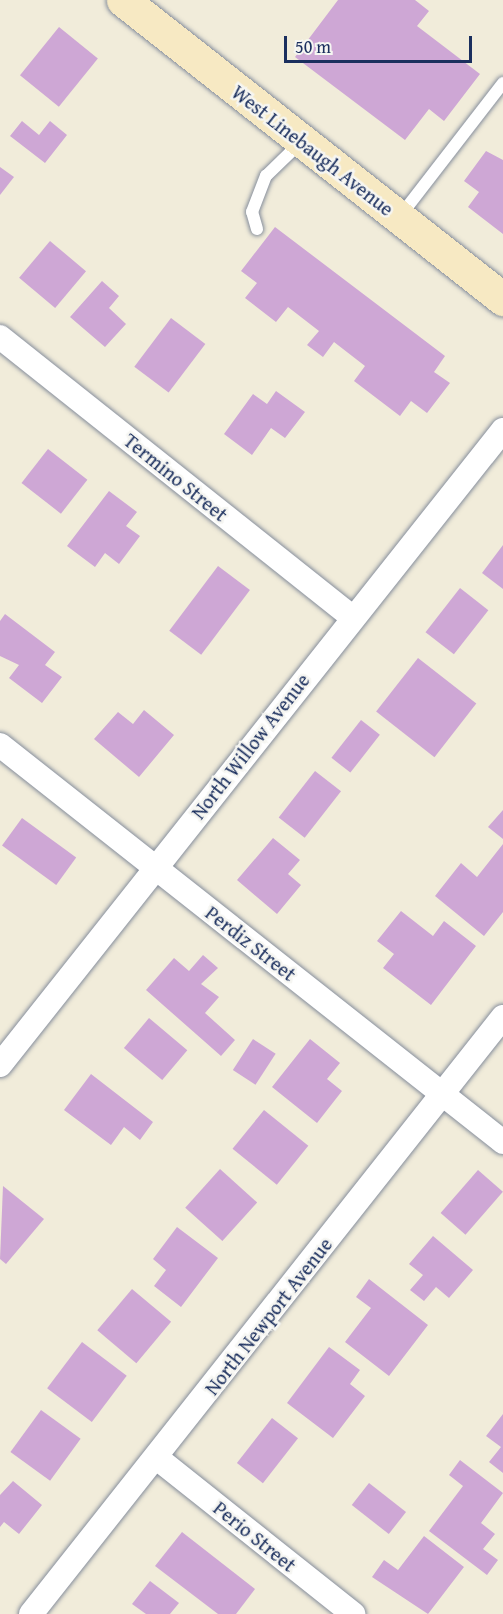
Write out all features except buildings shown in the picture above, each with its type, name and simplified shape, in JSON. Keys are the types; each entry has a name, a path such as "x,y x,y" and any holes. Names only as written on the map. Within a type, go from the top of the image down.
{"street":[{"name":"West Linebaugh Avenue","path":"123,0 503,299"},
{"name":"Termino Street","path":"0,337 352,617"},
{"name":"North Willow Avenue","path":"0,1065 352,617 503,430"},
{"name":"Perdiz Street","path":"0,745 503,1142"},
{"name":"North Newport Avenue","path":"31,1614 157,1458 503,1017"},
{"name":"Perio Street","path":"157,1458 353,1614"}],"lane":[{"path":"399,218 503,83"},
{"path":"257,229 252,212 266,176 302,141"}]}
